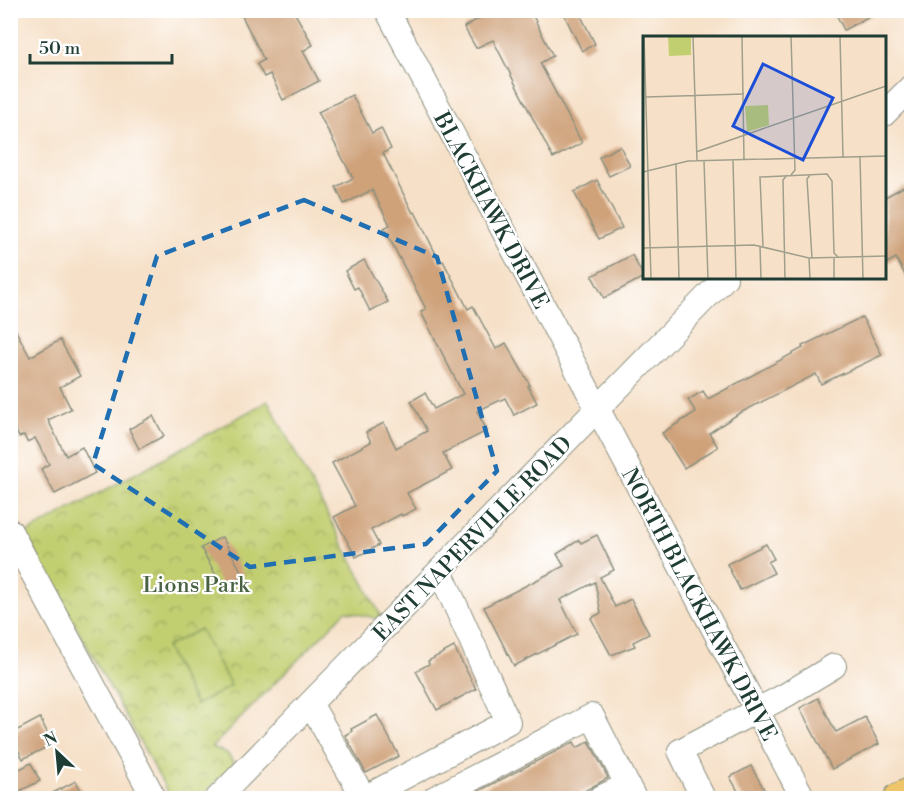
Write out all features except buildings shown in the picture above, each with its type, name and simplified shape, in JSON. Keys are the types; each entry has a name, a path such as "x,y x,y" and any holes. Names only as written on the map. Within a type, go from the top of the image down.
{"main road":[{"path":"899,798 912,792"}],"street":[{"name":"BLACKHAWK DRIVE","path":"387,10 597,409"},
{"path":"886,113 912,86"},
{"name":"EAST NAPERVILLE ROAD","path":"218,798 725,279"},
{"name":"NORTH BLACKHAWK DRIVE","path":"597,409 802,798"},
{"path":"10,531 154,798"},
{"path":"310,705 364,798 508,722 440,571"},
{"path":"703,798 680,751 813,680 834,666"},
{"path":"435,798 592,716 631,792 600,798"}],"highlighted area":[{"path":"304,200 437,257 497,471 426,544 250,567 93,464 157,256"}],"green space":[{"name":"Lions Park","path":"268,401 381,616 378,619 346,611 212,747 227,753 234,764 200,798 171,798 25,534"},
{"path":"200,629 231,686 196,705 166,647"}]}
